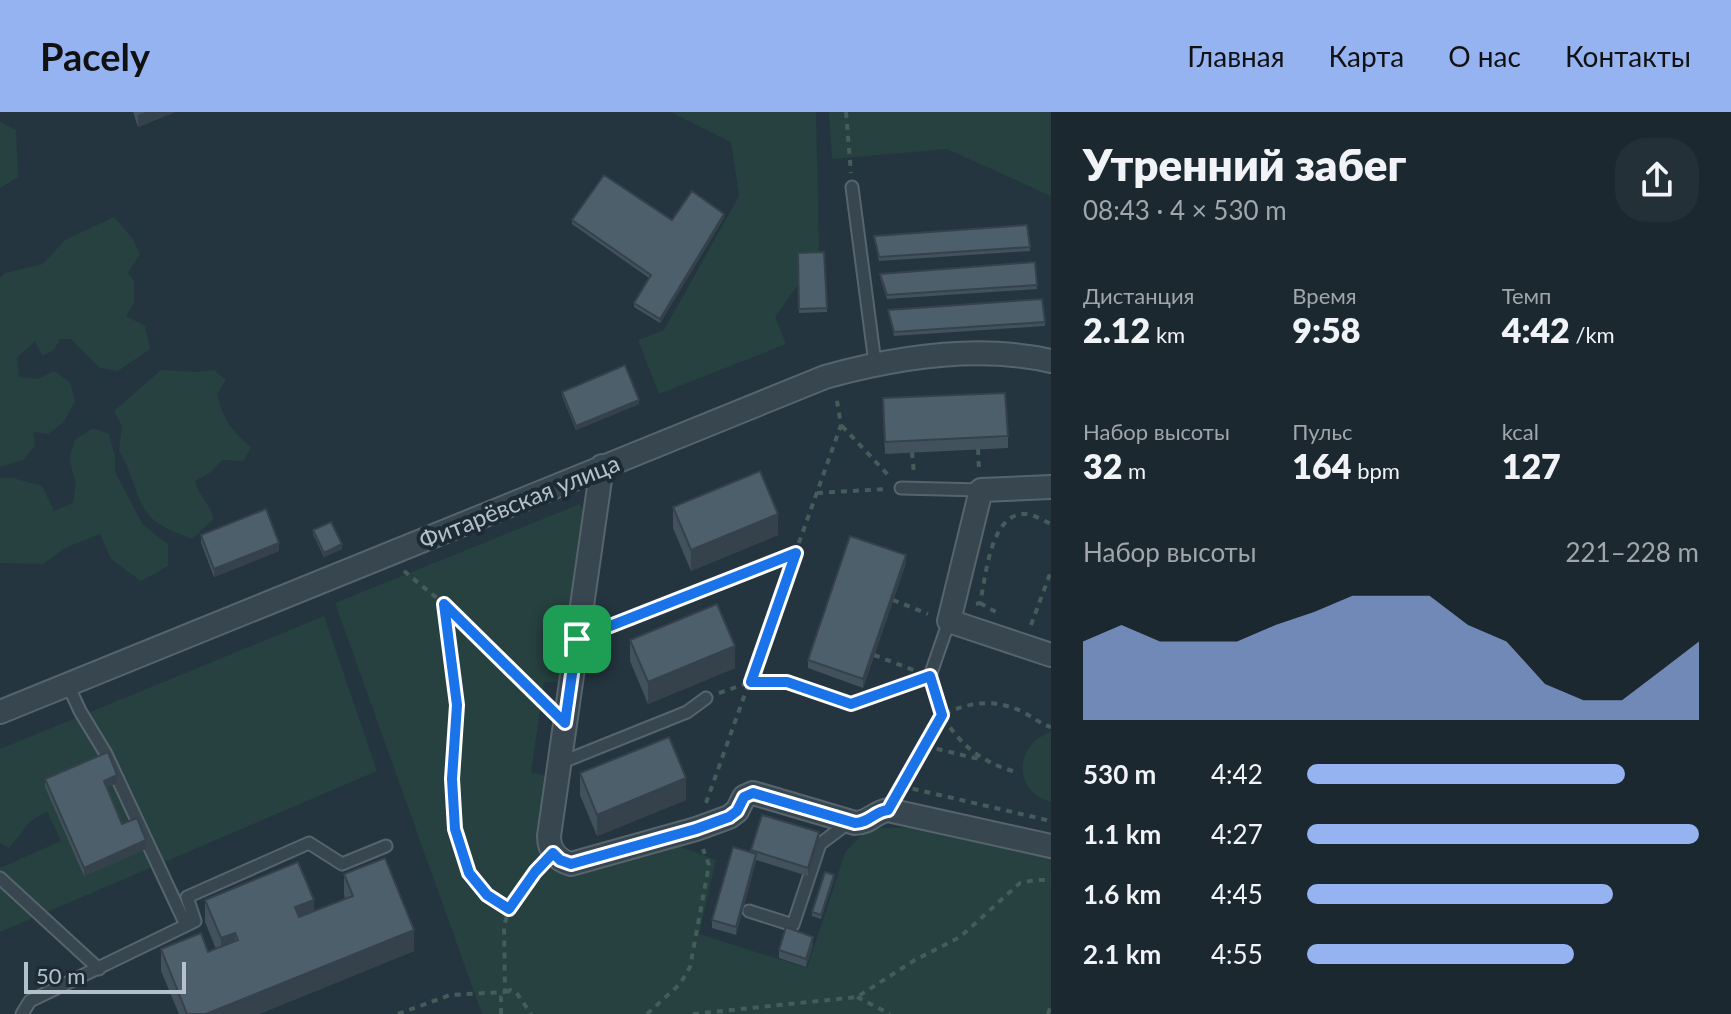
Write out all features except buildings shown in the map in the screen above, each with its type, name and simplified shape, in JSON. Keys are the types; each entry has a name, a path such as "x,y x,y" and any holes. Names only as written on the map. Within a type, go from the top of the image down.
{"street":[{"name":"Фитарёвская улица","path":"0,712 825,377 875,363 998,352 1051,361"},
{"path":"602,466 549,836 553,853 560,860 571,864 696,829 733,815 744,797 753,793 850,822 865,822 877,813 888,810 1051,846"},
{"path":"1051,487 981,490 949,621 1051,655"}],"lane":[{"path":"852,187 875,363"},
{"path":"901,488 981,490"},
{"path":"577,639 747,572"},
{"path":"930,676 949,621"},
{"path":"68,685 106,754 186,925"},
{"path":"560,763 687,712 706,698"},
{"path":"749,911 793,925 820,844 850,822"},
{"path":"22,1014 30,1001 195,921 187,897 309,843 342,864 386,846"},
{"path":"0,878 99,969"}],"path":[{"path":"846,112 852,187"},
{"path":"647,1014 680,984 690,967 709,865 696,829 841,425 835,392"},
{"path":"841,425 901,488"},
{"path":"817,493 901,488"},
{"path":"893,600 949,621 964,604 980,603 997,530 1012,516 1028,514 1051,524"},
{"path":"747,572 796,553"},
{"path":"404,571 444,604 565,723"},
{"path":"1030,627 1051,571"},
{"path":"444,604 457,705 452,779 455,829 469,873 487,895 509,909"},
{"path":"874,655 930,676"},
{"path":"706,698 751,682 787,682 851,704 930,676"},
{"path":"930,676 942,715 964,744 985,760"},
{"path":"888,810 942,715 959,707 991,703 1009,706 1051,727"},
{"path":"924,746 985,760 1013,771"},
{"path":"901,786 1051,821"},
{"path":"501,1014 501,997 505,992 507,973 503,936 509,909 535,872 553,853"},
{"path":"693,1014 857,997 915,960 960,937 1020,883 1051,880"},
{"path":"398,1014 450,995 505,992 516,992 531,1014"},
{"path":"857,997 890,1014"},
{"path":"1048,1014 1051,1005"}],"green space":[{"path":"671,112 816,112 819,255 775,317 786,344 659,394 638,340 664,330 739,196 731,142"},
{"path":"829,112 1051,112 1051,196 947,149 832,159"},
{"path":"0,122 16,130 18,177 0,188"},
{"path":"114,217 133,239 140,254 128,273 134,281 134,303 126,316 145,326 150,349 118,371 100,368 71,339 60,339 54,350 42,356 35,341 17,358 19,377 38,379 54,371 70,382 75,401 63,423 48,434 33,432 35,446 23,460 0,467 0,278 5,273 43,264 65,240"},
{"path":"161,370 214,370 226,380 217,394 222,410 233,429 251,447 244,461 222,460 211,472 195,481 213,520 192,539 162,526 148,514 119,451 122,426 114,411"},
{"path":"93,428 109,434 115,472 143,525 168,544 168,566 141,581 111,559 100,534 65,548 43,564 0,563 0,478 13,478 42,486 54,511 73,503 76,483 69,459 75,440"},
{"path":"580,504 586,517 565,682 544,682 531,773 545,775 540,831 569,868 679,846 716,860 699,934 807,968 845,853 858,839 873,830 910,828 934,831 1051,857 1051,1014 482,1014 335,603"},
{"path":"324,616 377,771 0,932 0,868 61,841 47,811 30,822 9,848 0,843 0,749"},
{"path":"1051,732 1051,802 1029,788 1022,767 1030,746"}],"route":[{"path":"796,553 751,682 787,682 851,704 930,676 942,715 888,810 882,810 865,822 850,822 753,793 744,797 733,815 696,829 571,864 553,853 519,892 509,909 487,895 469,873 455,829 452,779 458,718 444,604 565,723 577,639 796,553"}]}
